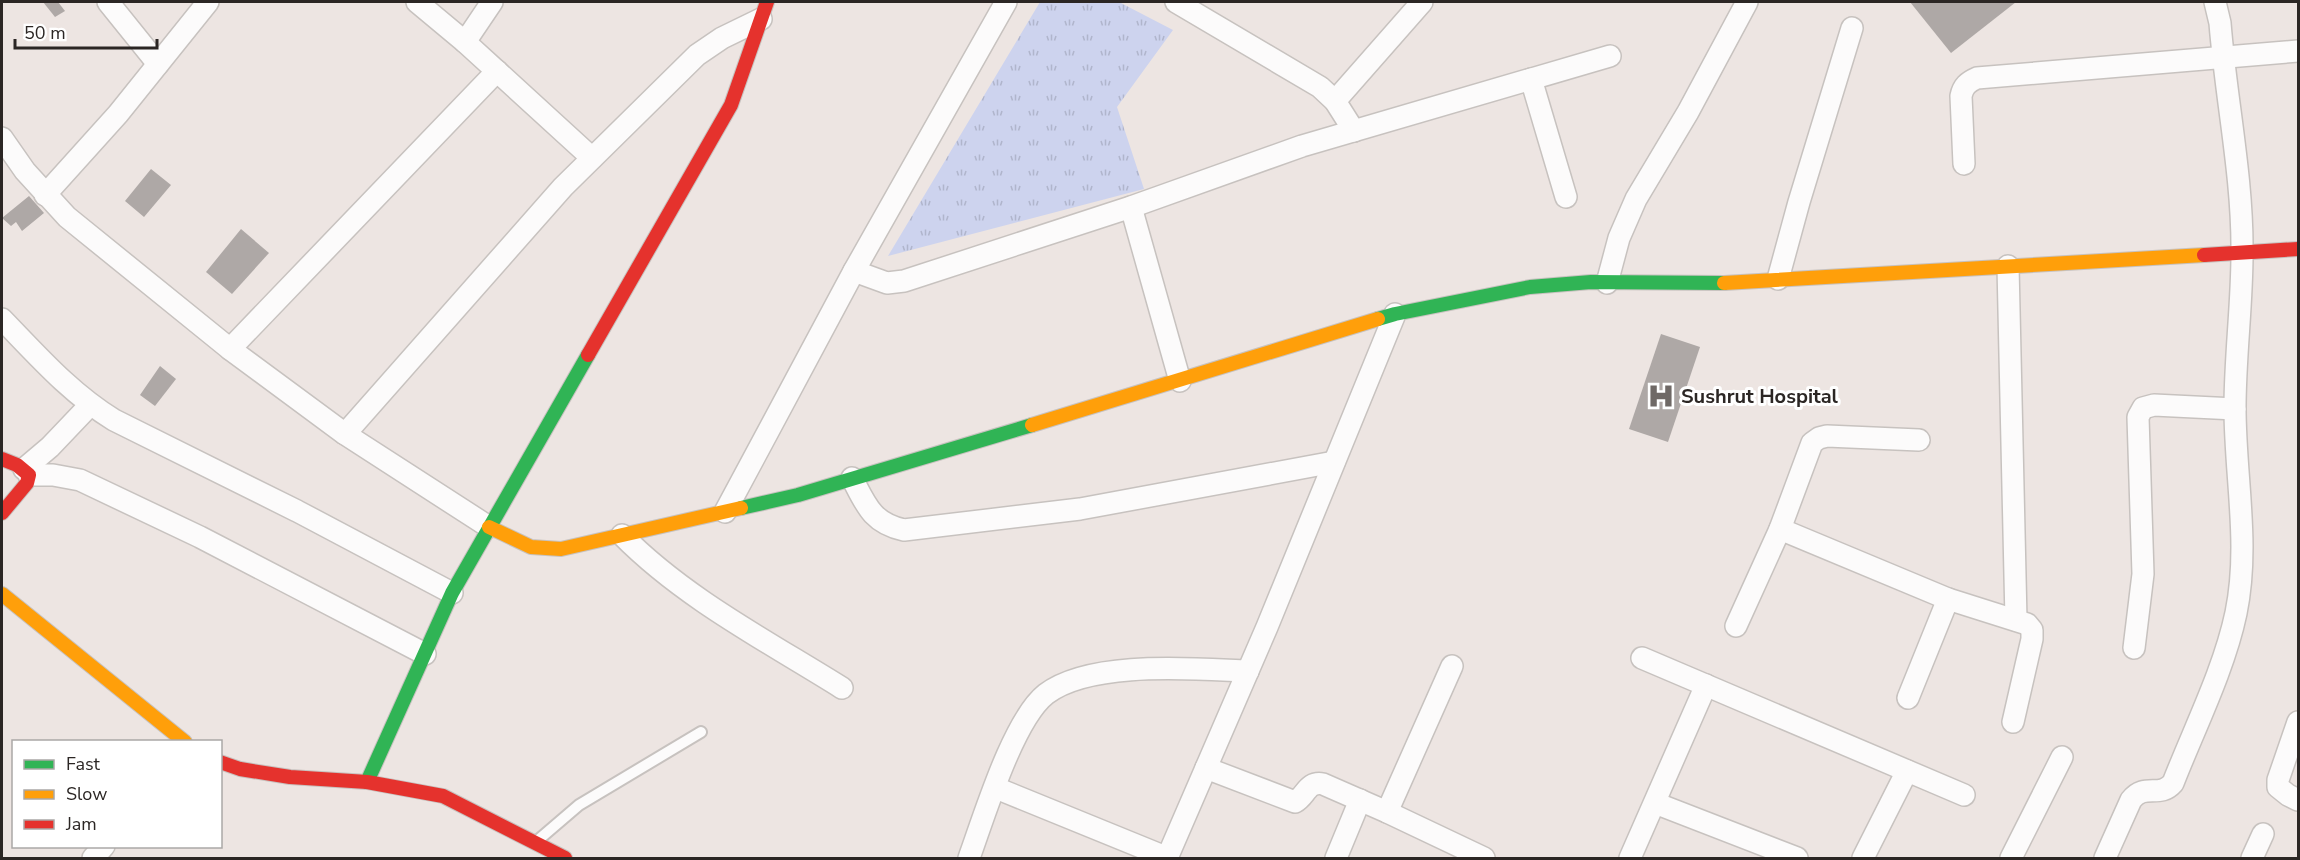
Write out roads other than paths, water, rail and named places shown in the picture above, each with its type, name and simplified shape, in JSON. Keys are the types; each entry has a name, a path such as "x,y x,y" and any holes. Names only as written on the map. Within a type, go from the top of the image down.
{"street":[{"path":"108,2 158,64"},
{"path":"45,195 118,114 208,2"},
{"path":"417,2 465,42 592,158"},
{"path":"465,42 492,2"},
{"path":"725,512 854,271 1006,2"},
{"path":"1335,101 1422,2"},
{"path":"1607,283 1619,238 1636,199 1693,103 1747,2"},
{"path":"2105,858 2131,800 2137,793 2144,790 2160,791 2167,789 2173,783 2222,661 2236,613 2241,578 2241,519 2235,409 2242,252 2237,176 2220,23 2215,2"},
{"path":"1188,4 1320,87 1335,101 1354,131"},
{"path":"345,434 563,187 697,55 764,10"},
{"path":"367,782 452,593 731,105 764,10"},
{"path":"1778,279 1852,28"},
{"path":"1964,164 1961,96 1968,82 1977,78 2298,51"},
{"path":"854,271 887,283 904,281 1131,207 1302,146 1610,56"},
{"path":"230,349 497,71"},
{"path":"1531,79 1566,197"},
{"path":"2,138 25,171 67,217 230,349 345,434 489,527 527,548 544,551 798,495 1395,314 1530,287 1607,283 1703,284 2298,249"},
{"path":"1131,207 1180,381"},
{"path":"2008,266 2016,620"},
{"path":"996,788 1168,858 1248,671 1395,314"},
{"path":"2,319 68,387 90,405 114,420 297,511 452,593"},
{"path":"2,513 27,483 26,472 90,405"},
{"path":"2134,648 2143,574 2138,417 2143,408 2154,405 2235,409"},
{"path":"1736,626 1780,529 1812,443 1818,438 1919,440"},
{"path":"2,459 26,472 80,480 200,537 425,654"},
{"path":"852,478 866,505 876,518 890,527 904,530 1080,509 1335,462"},
{"path":"1780,529 1948,599 2027,624 2032,630 2032,639 2013,722"},
{"path":"622,535 674,580 842,688"},
{"path":"2,594 184,740"},
{"path":"1908,698 1948,599"},
{"path":"1642,658 1964,795"},
{"path":"1387,812 1452,666"},
{"path":"969,858 1014,742 1028,716 1045,695 1067,682 1106,673 1169,668 1248,671"},
{"path":"1630,858 1706,686"},
{"path":"2298,722 2278,787 2282,792 2298,800"},
{"path":"2011,858 2062,757"},
{"path":"222,763 240,769 290,777 367,782 443,796 565,858"},
{"path":"1206,768 1295,802 1310,785 1316,782 1387,812 1484,858"},
{"path":"1863,858 1907,771"},
{"path":"1336,858 1360,800"},
{"path":"1654,803 1797,858"},
{"path":"2252,858 2263,834"}],"lane":[{"path":"535,843 579,805 701,732"}],"place":[{"name":"Sushrut Hospital","path":"1661,396"}]}
